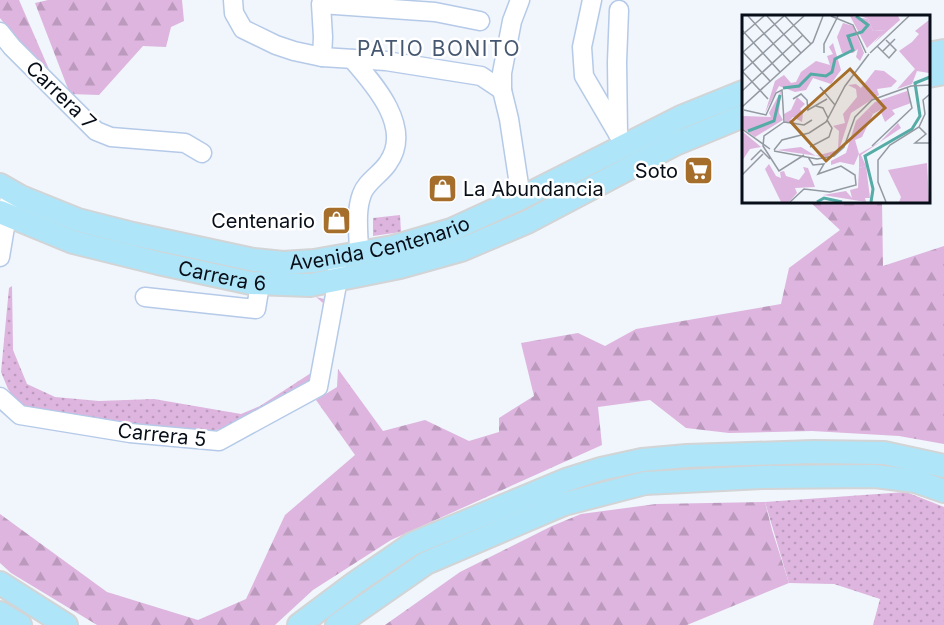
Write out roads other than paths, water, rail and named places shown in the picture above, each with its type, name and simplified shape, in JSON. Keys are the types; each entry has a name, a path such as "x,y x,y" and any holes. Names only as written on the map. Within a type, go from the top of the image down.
{"main road":[{"path":"929,54 944,51"},
{"path":"929,76 944,73"},
{"name":"Avenida Centenario","path":"5,188 78,220 132,234 254,260 337,269 359,254 393,247 451,230 521,198 621,140 742,92"},
{"name":"Carrera 6","path":"3,213 73,242 158,263 260,284 310,285 337,269 400,267 462,250 527,222 675,144 742,116"},
{"path":"299,625 412,544 566,480 601,469 642,460 687,456 826,452 884,453 944,466"},
{"path":"338,625 426,563 564,504 645,483 762,477 874,476 915,481 944,491"},
{"path":"0,583 66,625"},
{"path":"0,613 20,625"}],"street":[{"path":"233,0 234,13 243,28 276,45 322,57 386,61 481,76 502,90"},
{"path":"520,0 512,21 502,73 502,90 509,119 521,198"},
{"path":"592,0 582,47 584,76 621,140"},
{"path":"322,57 321,4 435,12 465,16 480,21"},
{"path":"619,10 617,62 621,140"},
{"name":"Carrera 7","path":"0,32 12,47 96,130 111,137 185,143 202,153"},
{"path":"352,59 373,82 395,125 397,139 395,151 388,164 362,193 359,208 359,254"},
{"path":"0,257 5,188"},
{"name":"Carrera 5","path":"0,397 20,415 130,433 219,441 318,387 337,269"},
{"path":"146,297 256,309 260,284"}],"place":[{"name":"Soto","path":"699,171"},
{"name":"La Abundancia","path":"442,189"},
{"name":"Centenario","path":"336,221"}],"district":[{"name":"PATIO BONITO","path":"439,49"}]}
